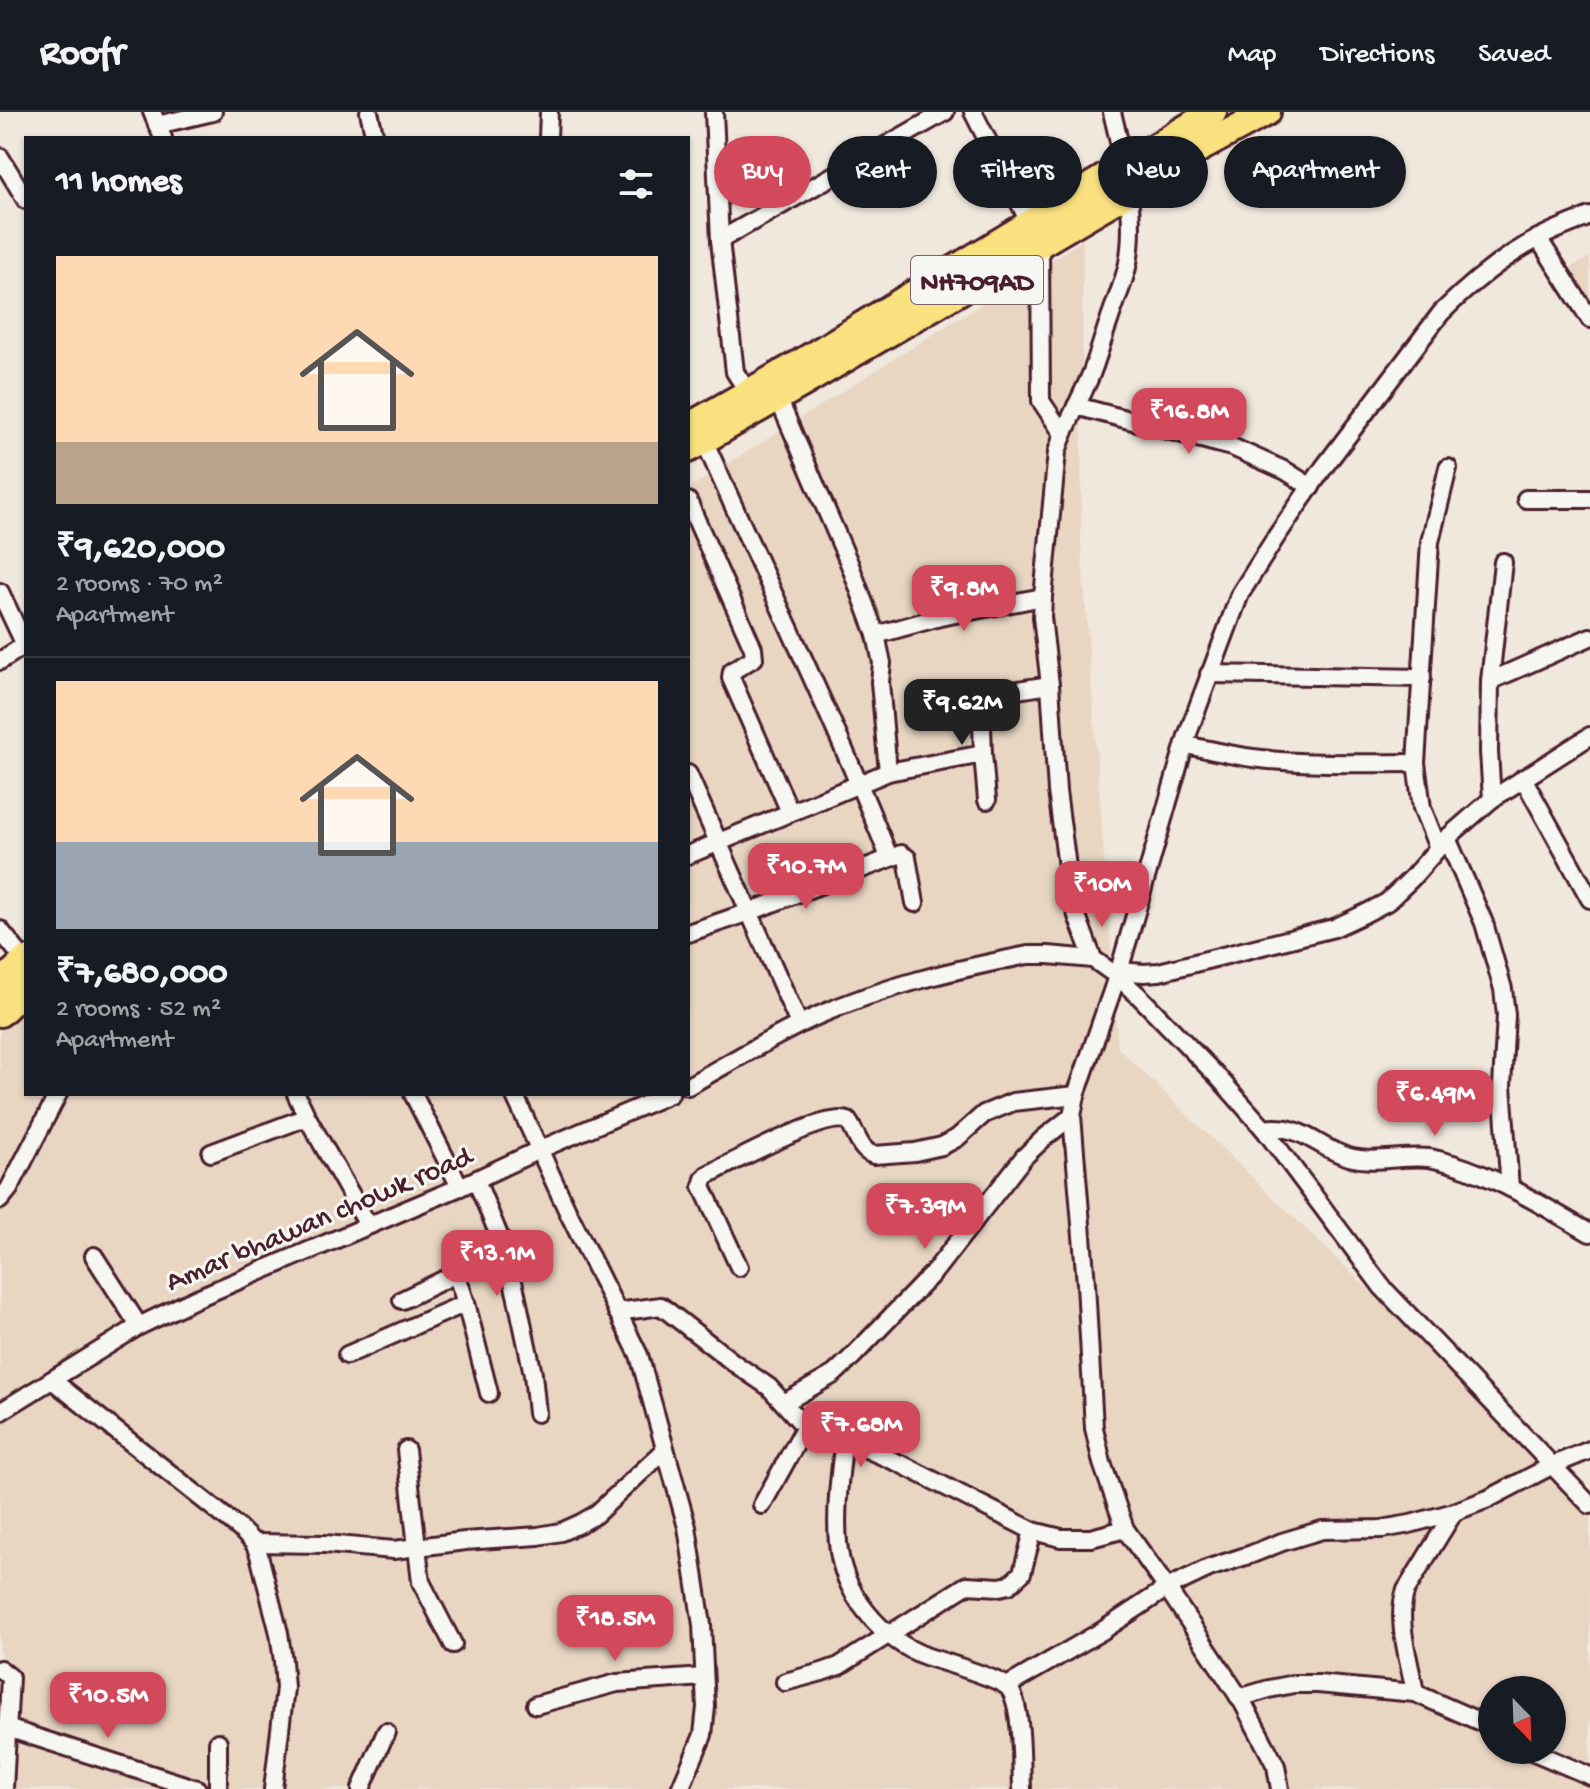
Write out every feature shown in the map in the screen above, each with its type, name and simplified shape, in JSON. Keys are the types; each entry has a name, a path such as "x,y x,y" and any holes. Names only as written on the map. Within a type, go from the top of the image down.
{"highway":[{"name":"NH709AD","path":"1174,136 1213,112"},
{"name":"NH709AD","path":"1208,144 1267,112"},
{"name":"NH709AD","path":"693,439 1034,234 1098,186"},
{"name":"NH709AD","path":"1034,234 1098,205"},
{"path":"0,985 24,962"},
{"path":"0,1013 24,990"}],"street":[{"path":"157,125 213,112"},
{"path":"369,112 375,136"},
{"path":"548,136 549,112"},
{"path":"714,112 720,240 735,372 762,400 850,565 876,635 882,663 880,682 888,772"},
{"path":"720,240 945,112"},
{"path":"973,112 1034,234 1041,401 1063,434"},
{"path":"1112,112 1118,136"},
{"path":"0,157 6,181 24,198"},
{"path":"1093,959 1077,916 1069,882 1057,791 1042,617 1057,452 1090,377 1128,261 1129,208"},
{"path":"1280,1789 1276,1766 1239,1698 1125,1529 1102,1463 1094,1428 1072,1116 1076,1095 1118,974 1185,745 1240,594 1311,487 1441,313 1498,265 1538,238 1590,216"},
{"path":"1538,238 1590,319"},
{"path":"1076,406 1232,447 1286,471 1311,487"},
{"path":"693,439 756,559 860,784 889,857"},
{"path":"1448,468 1430,542 1416,763 1422,808 1484,923 1503,989 1506,1015 1502,1086 1510,1188"},
{"path":"1526,499 1590,499"},
{"path":"690,506 753,648 754,658 732,671 731,678 790,812"},
{"path":"1492,799 1490,681 1503,562"},
{"path":"0,592 24,644"},
{"path":"876,635 940,617 1043,597"},
{"path":"1490,681 1590,637"},
{"path":"0,661 24,647"},
{"path":"1209,674 1422,678"},
{"path":"987,800 980,700 982,697 1050,685"},
{"path":"1118,974 1152,973 1334,928 1387,902 1443,843 1492,799 1590,736"},
{"path":"1185,745 1250,758 1416,763"},
{"path":"690,854 888,772 983,754"},
{"path":"690,778 799,1024"},
{"path":"1523,778 1589,894"},
{"path":"690,932 901,854 907,858 915,903"},
{"path":"0,930 24,958"},
{"path":"690,1085 799,1024 912,982 1028,955 1093,959 1118,974 1218,1077 1264,1129 1382,1287 1590,1505"},
{"path":"739,1267 702,1186 707,1175 795,1133 837,1119 848,1121 864,1151 869,1154 915,1152 950,1143 984,1114 1013,1102 1076,1095"},
{"path":"0,1200 9,1189 57,1096"},
{"path":"297,1096 368,1225"},
{"path":"414,1096 505,1250 533,1374 537,1413"},
{"path":"515,1096 639,1355 687,1527 702,1625 706,1707 703,1735 680,1789"},
{"name":"Amar bhawan chowk road","path":"0,1412 139,1326 197,1298 665,1096"},
{"path":"784,1403 823,1381 852,1357 934,1272 1024,1157 1072,1116"},
{"path":"211,1153 307,1117"},
{"path":"1264,1129 1287,1128 1349,1157 1430,1158 1485,1175 1590,1233"},
{"path":"402,1300 505,1250"},
{"path":"94,1256 139,1326"},
{"path":"456,1273 489,1393"},
{"path":"347,1355 466,1303"},
{"path":"617,1312 661,1306 769,1387 805,1427 844,1439 903,1465 1033,1531 1061,1538 1091,1538 1125,1529"},
{"path":"52,1380 254,1543 279,1633 283,1661 285,1688 273,1789"},
{"path":"762,1505 805,1427"},
{"path":"844,1439 839,1479 838,1544 845,1580 870,1616 889,1635 914,1652 1007,1686 1019,1723 1022,1789"},
{"path":"406,1450 421,1582 453,1644"},
{"path":"254,1543 325,1544 394,1550 561,1532 595,1515 665,1450"},
{"path":"1007,1686 1102,1631 1167,1588 1209,1568 1322,1530 1382,1529 1454,1512 1590,1450"},
{"path":"1415,1693 1403,1634 1403,1597 1454,1512"},
{"path":"785,1682 839,1666 967,1585 1000,1587 1015,1580 1022,1573 1033,1531"},
{"path":"0,1669 10,1677 4,1789"},
{"path":"536,1705 617,1683 704,1677"},
{"path":"1239,1698 1294,1684 1415,1693 1478,1721"},
{"path":"7,1728 197,1789"},
{"path":"361,1789 386,1732"},
{"path":"218,1742 218,1789"},
{"path":"1562,1764 1590,1776"}],"shaded area":[{"path":"1083,240 1081,542 1118,1048 1590,1503 1590,1789 3,1789 10,1677 0,1669 0,1008 24,985 24,1096 690,1096 690,488"},
{"path":"1590,257 1590,304 1563,272"}]}
